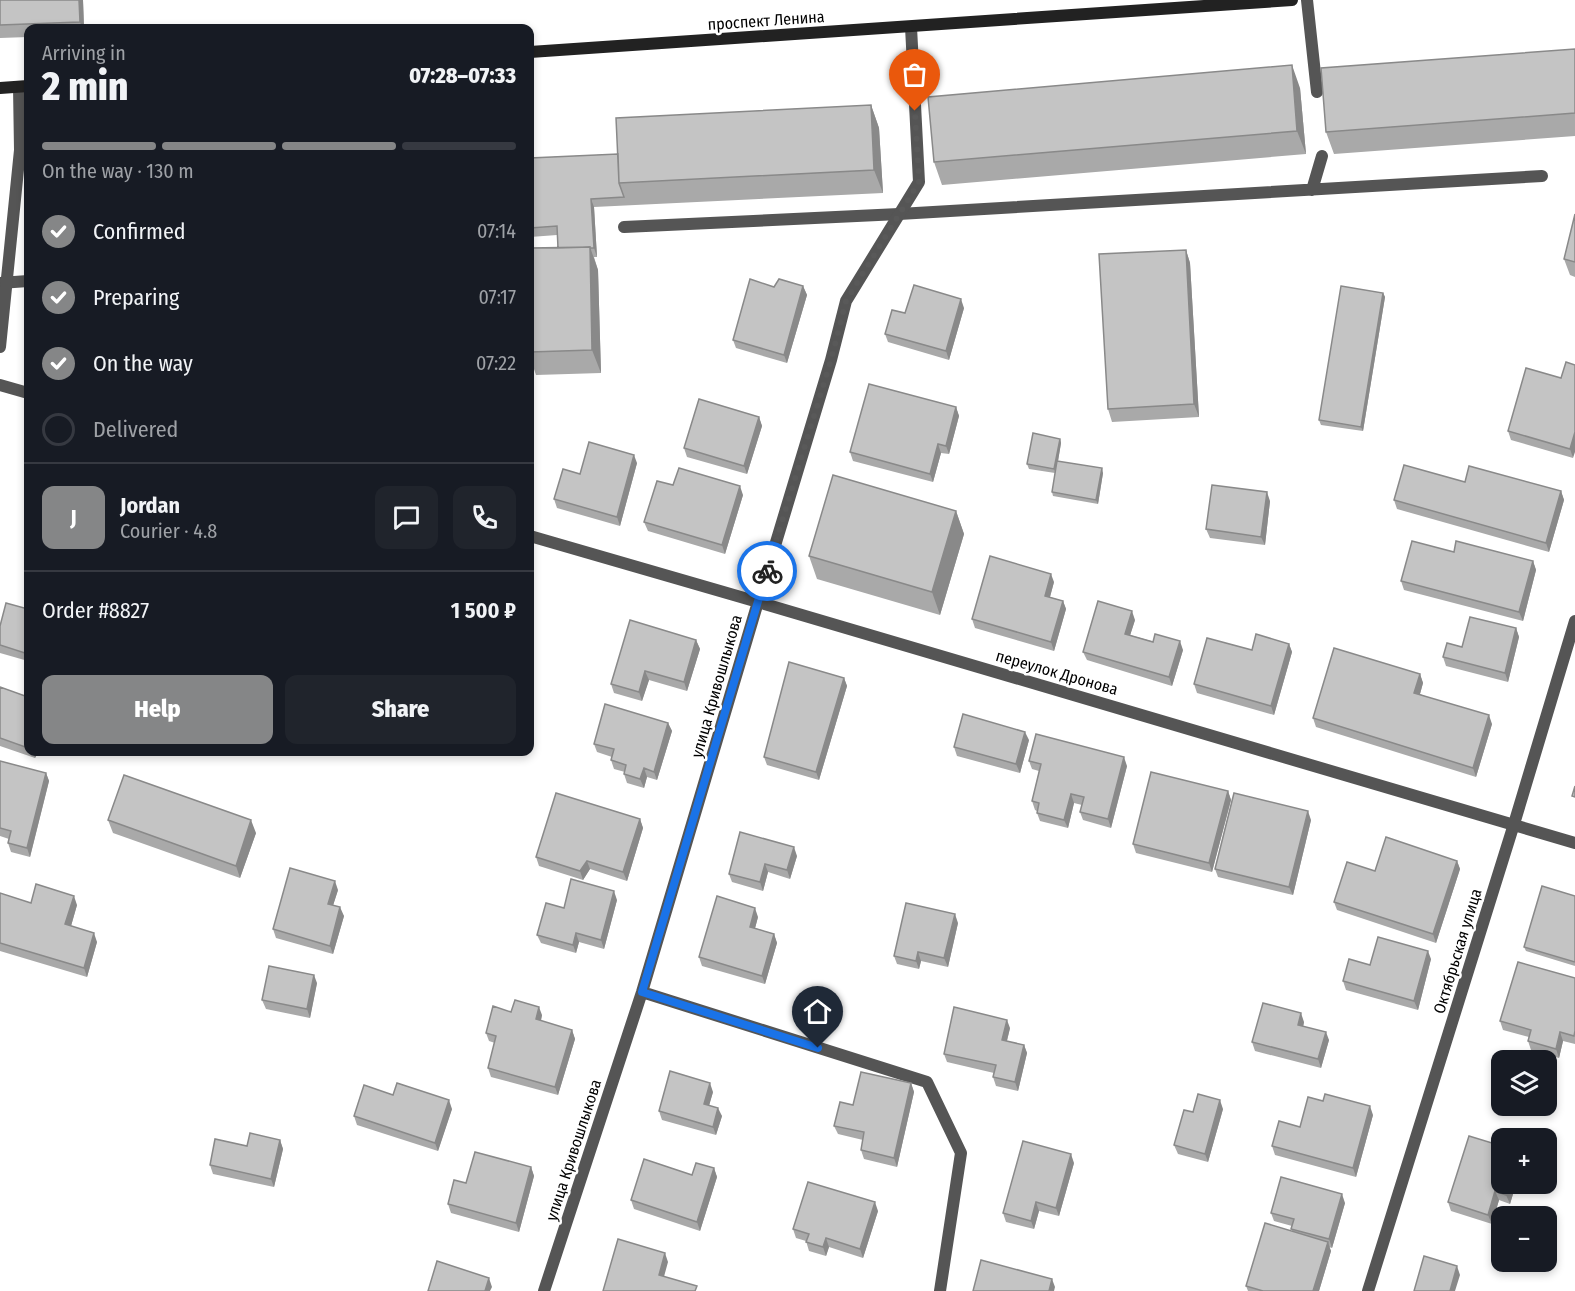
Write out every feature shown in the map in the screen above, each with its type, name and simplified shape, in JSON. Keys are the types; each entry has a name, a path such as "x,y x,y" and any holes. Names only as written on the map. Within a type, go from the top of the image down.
{"main road":[{"name":"проспект Ленина","path":"534,52 1292,0"},
{"path":"0,88 24,86"}],"street":[{"path":"1307,0 1317,92"},
{"name":"улица Кривошлыкова","path":"544,1291 642,992 831,360 846,301 919,182 911,27"},
{"path":"0,347 3,282 20,150 24,86"},
{"path":"1312,190 1322,156"},
{"path":"624,227 899,214 1542,176"},
{"path":"3,282 24,280"},
{"path":"0,385 24,392"},
{"name":"переулок Дронова","path":"534,537 1575,843"},
{"name":"Октябрьская улица","path":"1368,1291 1575,621"},
{"path":"642,992 927,1082 961,1153 940,1291"}],"building":[{"path":"0,0 79,0 80,22 0,25"},
{"path":"1575,49 1575,113 1326,132 1321,68"},
{"path":"1292,65 1297,131 934,162 928,97"},
{"path":"871,105 874,170 619,183 616,118"},
{"path":"618,154 619,183 624,197 591,199 594,248 558,248 557,226 534,228 534,158"},
{"path":"1575,214 1575,262 1564,259"},
{"path":"590,247 592,350 534,352 534,248"},
{"path":"1186,250 1194,404 1108,409 1099,254"},
{"path":"750,279 774,287 779,279 803,286 784,355 733,340"},
{"path":"914,285 961,299 946,351 885,334 892,310 905,313"},
{"path":"1341,286 1383,293 1361,427 1319,420"},
{"path":"1566,362 1575,365 1575,432 1570,449 1508,431 1526,368 1561,378"},
{"path":"869,384 956,407 946,446 938,444 930,474 850,452"},
{"path":"699,399 759,417 744,466 684,448"},
{"path":"1033,433 1060,439 1054,469 1027,464"},
{"path":"589,442 634,455 617,517 554,499 563,469 580,474"},
{"path":"1057,461 1102,468 1096,500 1052,492"},
{"path":"1404,465 1465,482 1469,466 1561,491 1546,543 1394,500"},
{"path":"679,468 740,486 722,545 644,522 657,481 673,485"},
{"path":"833,475 956,511 932,592 809,556"},
{"path":"1212,485 1267,492 1261,537 1206,529"},
{"path":"1412,541 1454,552 1456,541 1533,561 1519,612 1401,581"},
{"path":"990,556 1051,574 1045,596 1063,601 1051,642 972,619"},
{"path":"1098,601 1132,611 1125,634 1153,642 1155,634 1180,641 1169,677 1083,652"},
{"path":"6,603 24,608 24,653 0,645 0,626"},
{"path":"1470,617 1516,628 1505,673 1443,657 1447,643 1462,647"},
{"path":"630,620 696,640 684,682 645,671 639,692 611,684"},
{"path":"1256,634 1289,644 1271,706 1194,684 1207,638 1252,650"},
{"path":"1334,648 1420,674 1414,693 1489,715 1473,768 1313,718"},
{"path":"789,662 844,678 816,772 764,757"},
{"path":"0,687 24,696 24,747 0,738"},
{"path":"605,704 668,723 654,772 644,768 640,779 624,774 626,765 611,760 614,749 594,744"},
{"path":"963,714 1025,732 1016,764 954,747"},
{"path":"1036,734 1124,757 1108,819 1080,812 1084,797 1071,794 1064,820 1037,813 1039,803 1032,801 1041,764 1029,761"},
{"path":"0,761 46,773 27,848 8,843 11,831 0,828"},
{"path":"1151,772 1228,791 1209,863 1133,844"},
{"path":"124,775 251,820 236,866 108,820"},
{"path":"556,793 640,819 623,872 587,861 580,871 536,857"},
{"path":"1234,793 1308,811 1289,887 1215,869"},
{"path":"740,832 794,847 787,870 765,864 760,882 729,874"},
{"path":"1386,837 1457,861 1433,934 1334,902 1347,862 1375,871"},
{"path":"290,868 335,881 328,904 340,907 330,946 273,929"},
{"path":"571,879 614,891 601,940 576,933 573,945 537,935 546,903 564,908"},
{"path":"36,884 74,896 65,924 94,933 84,968 0,943 0,893 31,903"},
{"path":"1542,886 1575,896 1575,962 1524,947"},
{"path":"717,896 755,908 750,927 774,934 762,976 699,957"},
{"path":"906,903 955,914 944,958 918,952 916,961 894,956"},
{"path":"1378,937 1428,951 1414,1001 1343,981 1349,959 1370,965"},
{"path":"1518,962 1575,978 1574,1036 1560,1032 1556,1049 1528,1041 1531,1030 1500,1021"},
{"path":"269,966 314,975 307,1009 262,1000"},
{"path":"515,1000 539,1007 536,1019 572,1030 555,1087 488,1068 496,1036 486,1033 493,1006 511,1012"},
{"path":"1263,1003 1301,1013 1298,1025 1326,1032 1318,1059 1252,1042"},
{"path":"954,1007 1007,1020 1002,1040 1024,1045 1015,1082 993,1077 996,1065 944,1054"},
{"path":"670,1071 710,1083 704,1104 718,1108 713,1127 659,1111"},
{"path":"861,1072 911,1083 894,1158 861,1150 864,1132 834,1126 840,1102 853,1105"},
{"path":"397,1083 449,1100 435,1143 354,1116 364,1085 393,1095"},
{"path":"1198,1094 1220,1100 1205,1154 1174,1145 1184,1110 1193,1112"},
{"path":"1325,1094 1370,1106 1353,1168 1272,1146 1279,1121 1300,1127 1308,1097 1323,1101"},
{"path":"250,1133 280,1140 271,1179 210,1165 215,1139 247,1146"},
{"path":"1469,1136 1491,1143 1491,1194 1494,1194 1488,1215 1448,1202"},
{"path":"1023,1141 1071,1154 1056,1208 1036,1202 1031,1221 1003,1213"},
{"path":"475,1152 531,1167 516,1223 448,1204 454,1180 466,1183"},
{"path":"644,1159 692,1175 696,1163 714,1168 697,1222 631,1200"},
{"path":"1281,1177 1342,1194 1329,1239 1291,1229 1294,1219 1271,1213"},
{"path":"808,1182 875,1202 860,1249 826,1238 823,1247 806,1242 809,1234 793,1229"},
{"path":"1265,1223 1328,1242 1313,1291 1263,1291 1246,1286"},
{"path":"618,1239 665,1253 659,1275 697,1286 695,1291 603,1291"},
{"path":"1424,1256 1457,1266 1450,1291 1414,1291"},
{"path":"981,1260 1052,1279 1049,1291 973,1291"},
{"path":"437,1261 489,1278 485,1291 428,1291"}],"way so far":[{"path":"767,571 831,360 846,301 919,182 915,111"}],"route":[{"path":"767,571 642,992 818,1048"}]}
